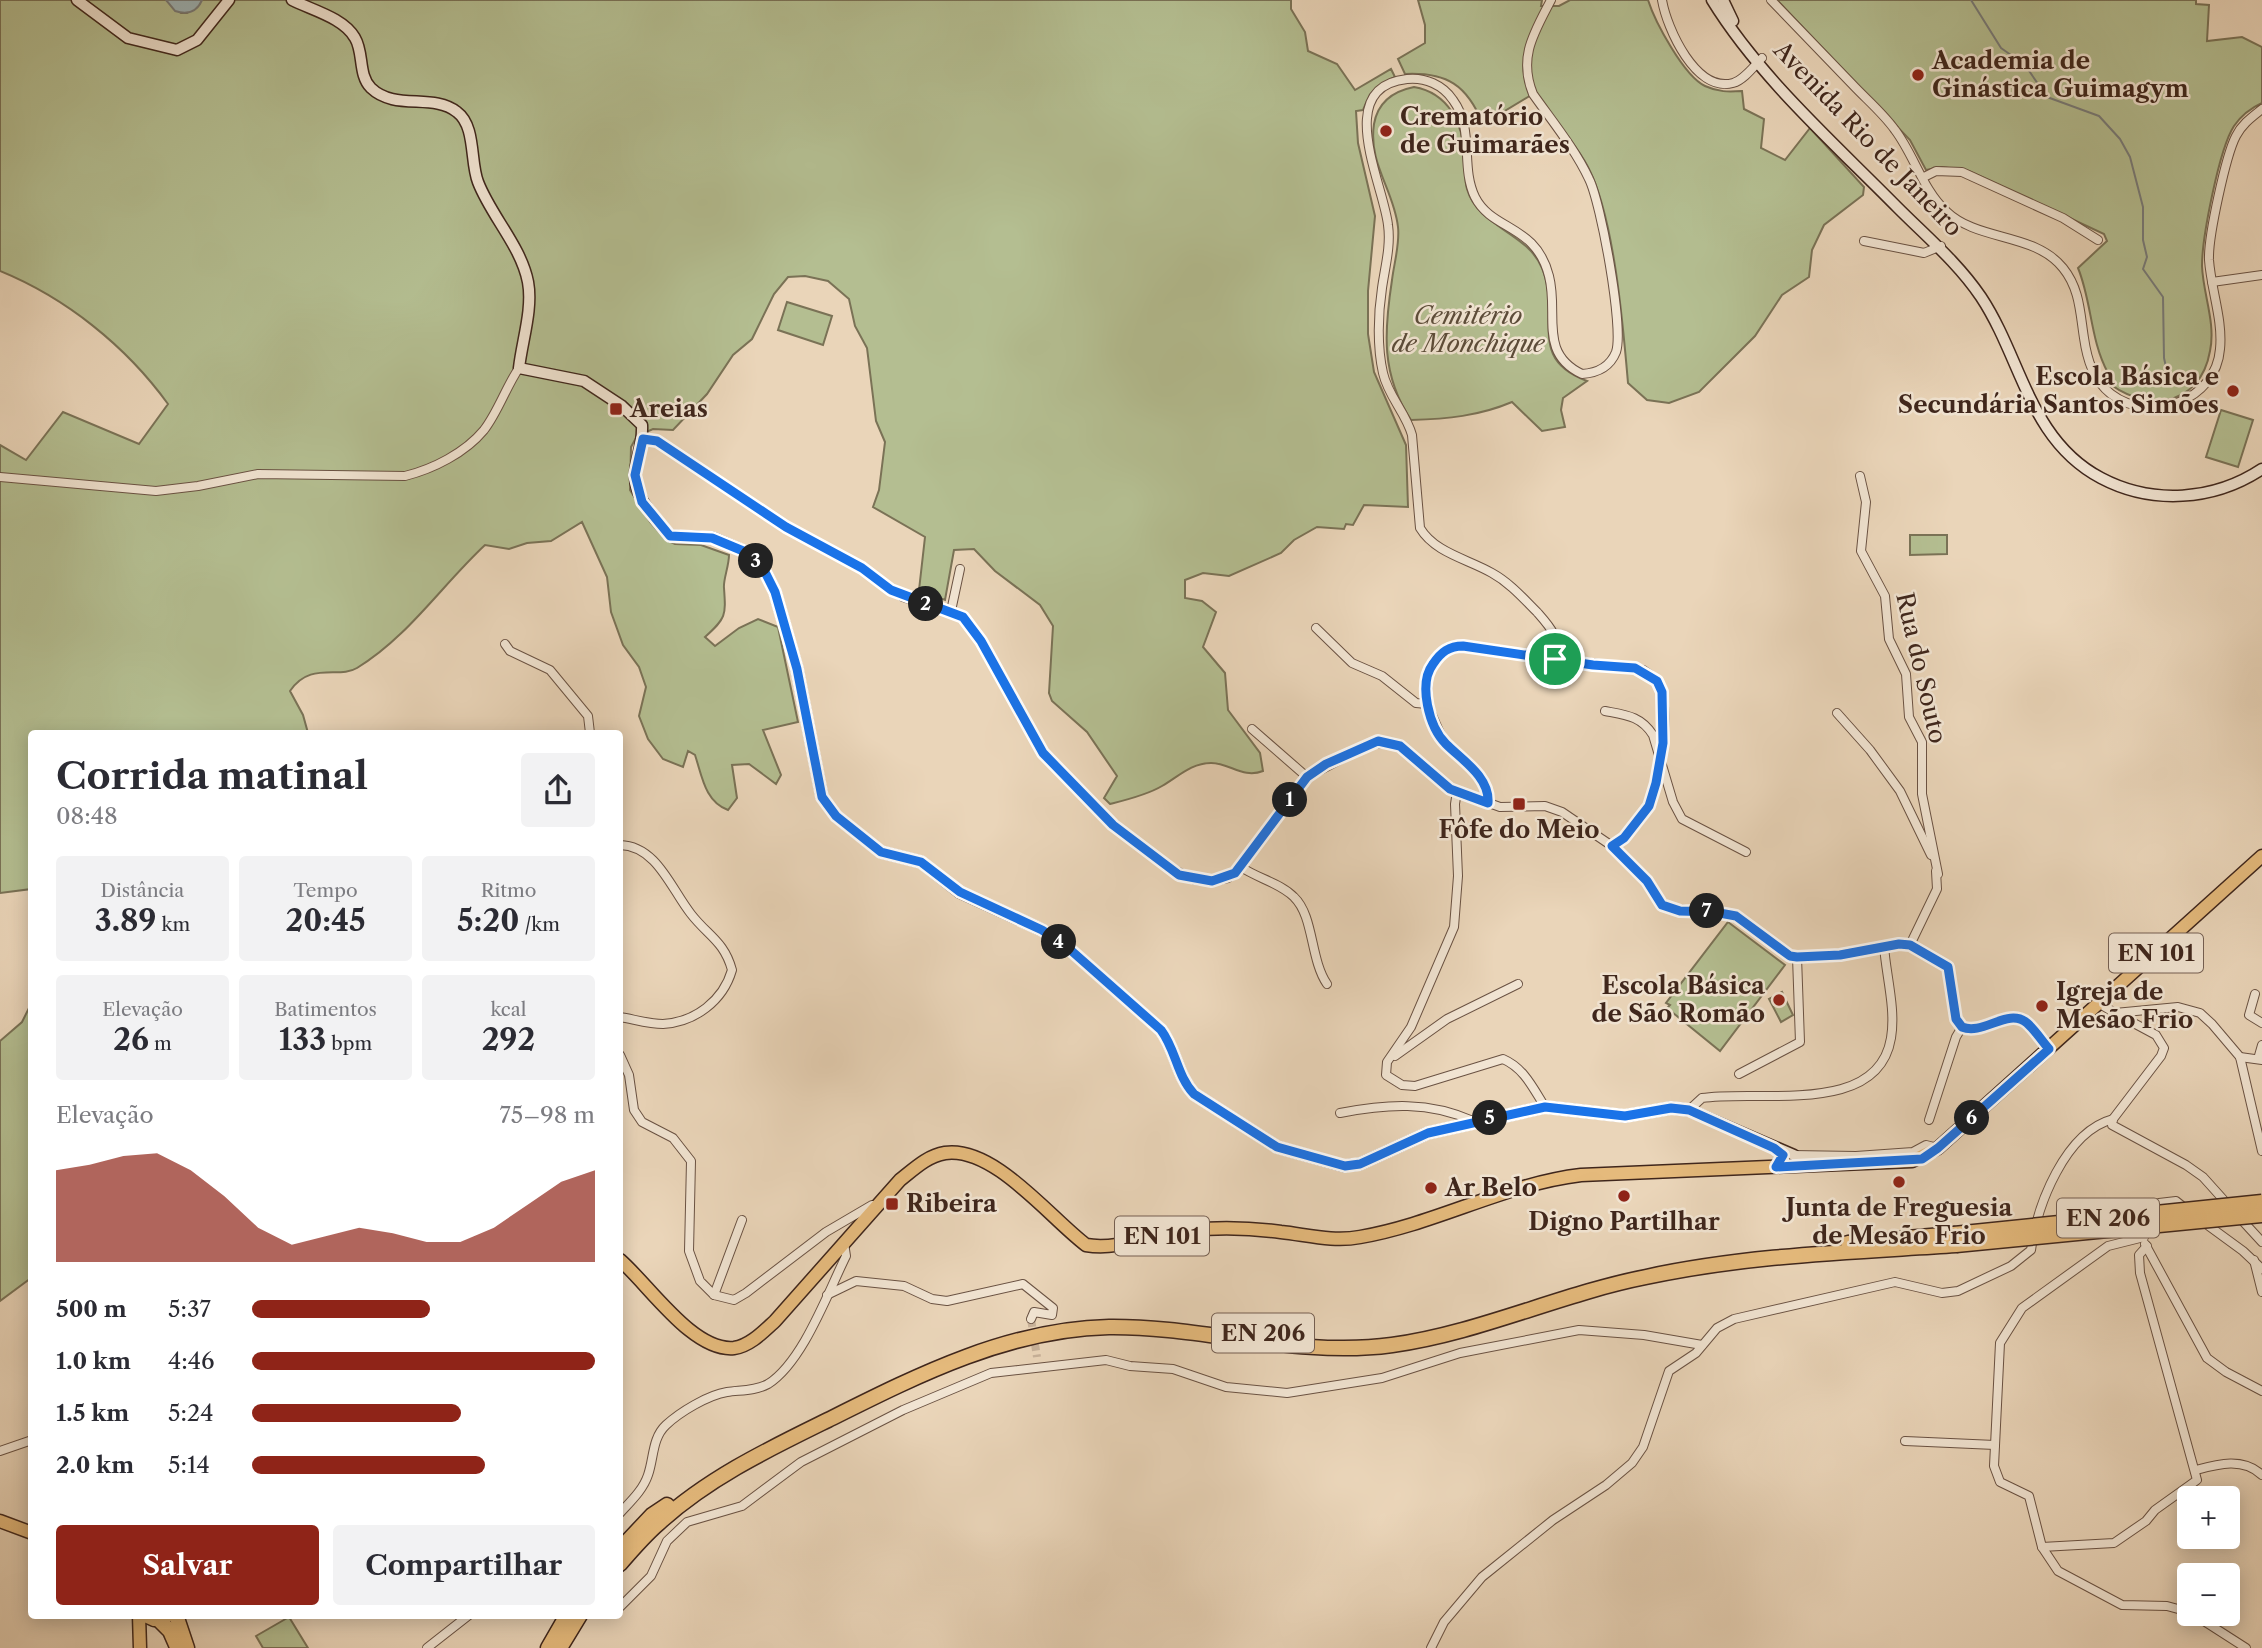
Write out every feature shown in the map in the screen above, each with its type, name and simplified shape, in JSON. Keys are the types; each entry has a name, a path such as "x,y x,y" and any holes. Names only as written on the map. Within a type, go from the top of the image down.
{"highway":[{"name":"EN 206","path":"623,1561 660,1522 738,1465 902,1383 980,1351 1042,1335 1107,1327 1330,1347 1390,1345 1444,1333 1642,1277 1714,1264 1955,1239 2262,1202"},
{"name":"EN 206","path":"623,1546 652,1515 733,1459 899,1378 979,1344 1042,1328 1112,1322 1153,1323 1332,1340 1385,1338 1452,1326 1632,1275 1743,1253 2262,1215"},
{"path":"156,1619 170,1630 178,1648"},
{"path":"177,1619 187,1648"},
{"path":"548,1648 566,1619"},
{"path":"560,1648 578,1619"}],"main road":[{"name":"EN 101","path":"623,1263 693,1334 708,1343 736,1348 757,1338 775,1321 900,1180 922,1161 944,1153 964,1152 986,1160 1086,1245 1103,1248 1188,1230 1280,1232 1328,1240 1358,1238 1391,1231 1560,1177 1605,1172 1783,1158 1808,1166 1912,1161 1938,1148 2262,856"},
{"path":"0,1521 28,1532"},
{"path":"140,1648 145,1630 152,1619"}],"street":[{"path":"77,0 128,38 177,50 197,40 229,0"},
{"path":"0,477 156,491 258,474 404,476 424,471 473,441 485,428 519,368 528,286 524,267 479,185 472,164 467,126 461,114 443,105 388,99 378,94 365,79 357,40 346,26 292,0"},
{"path":"1551,0 1527,47 1527,79 1533,94 1588,176 1597,200 1618,336 1612,359 1603,369 1582,374 1562,361 1555,347 1552,286 1543,258 1527,237 1495,217 1476,198 1471,185 1467,133 1457,105 1449,94 1422,79 1405,79 1386,86 1373,100 1367,116 1367,138 1389,234 1380,318 1383,372 1388,390 1408,420 1412,435 1420,528 1437,546 1491,572 1521,596 1553,630 1558,641 1555,659"},
{"path":"1662,0 1670,32 1705,78 1716,85 1735,83 1759,60 1735,36 1712,0"},
{"name":"Avenida Rio de Janeiro","path":"1723,0 1736,27 1759,60 1962,271 1998,327 2034,410 2063,449 2090,471 2129,490 2186,496 2235,484 2262,469"},
{"path":"1771,0 1891,124 1948,214 1965,224 2033,246 2049,254 2063,267 2077,292 2093,371 2110,393 2124,402 2157,408 2175,405 2201,389 2210,377 2221,349 2209,250 2232,144 2246,122 2262,110"},
{"path":"1923,177 1936,171 1962,172 2063,218 2098,240"},
{"path":"1864,241 1924,253 1939,247"},
{"path":"2212,282 2262,275"},
{"path":"519,368 584,381 622,406 642,425 643,439 635,475 642,502 670,536 712,538 748,553 763,568 775,592 797,669 822,797 836,816 881,852 921,862 960,892 1042,930 1066,946 1161,1030 1170,1042 1184,1083 1194,1094 1277,1147 1345,1166 1360,1164 1428,1133 1545,1107 1625,1116 1671,1108 1689,1110 1783,1158 1913,1152 1926,1145 1938,1148"},
{"path":"643,439 657,441 786,527 862,568 903,597 951,611 973,629 1043,753 1113,825 1164,865 1195,880 1228,878 1241,867 1307,777 1368,745 1389,742 1400,746 1441,782 1457,791 1506,808 1554,808 1612,846 1647,881 1662,905 1680,911 1736,916 1790,956 1840,955 1884,946 1910,945 1948,967 1956,1019 1962,1027 1976,1029 2017,1018 2026,1022 2049,1049"},
{"name":"Rua do Souto","path":"1860,475 1866,502 1861,551 1885,596 1889,639 1906,674 1909,717 1922,742 1923,802 1938,874"},
{"path":"951,611 960,569"},
{"path":"1316,628 1352,663 1382,676 1416,703 1427,704"},
{"path":"505,644 510,650 550,670 588,716 590,730"},
{"path":"1488,803 1487,790 1468,762 1443,740 1427,704 1425,691 1428,670 1445,650 1454,646 1635,668 1651,675 1662,692 1661,758 1649,806 1624,838 1612,846"},
{"path":"1605,711 1641,719 1653,735 1673,802 1682,819 1746,852"},
{"path":"1837,713 1870,750 1900,792 1938,874 1932,904 1910,945"},
{"path":"1252,729 1307,777"},
{"path":"1457,791 1455,804 1458,876 1454,927 1411,1027 1387,1062 1386,1076 1402,1085 1415,1086 1503,1059 1513,1063 1524,1075 1545,1107"},
{"path":"623,845 629,845 662,869 682,904 722,945 732,970 718,998 695,1015 662,1024 623,1018"},
{"path":"1241,867 1293,895 1301,906 1319,972 1327,984"},
{"path":"1689,1110 1702,1098 1833,1092 1854,1087 1869,1078 1885,1056 1891,1040 1884,946"},
{"path":"1739,1074 1800,1042 1797,957"},
{"path":"1387,1062 1447,1019 1518,984"},
{"path":"2255,994 2249,1015 2262,1023"},
{"path":"1431,1648 1444,1622 1482,1577 1553,1520 1632,1463 1643,1447 1669,1371 1696,1353 1717,1328 1734,1319 1895,1282 1942,1293 1958,1291 2011,1266 2031,1250 2038,1210 2071,1149 2084,1133 2113,1119 2161,1056 2164,1048 2156,1035 2100,1004"},
{"path":"2115,1013 2178,1007 2190,1009 2212,1024 2240,1057 2262,1151"},
{"path":"1929,1120 1956,1037 1962,1027"},
{"path":"2240,1057 2260,1060 2262,1045"},
{"path":"623,1062 629,1076 634,1110 642,1122 673,1138 691,1161 689,1251 700,1281 714,1295 734,1300 826,1232 872,1205 878,1206"},
{"path":"1340,1113 1406,1104 1436,1109 1473,1121"},
{"path":"2113,1119 2112,1125 2116,1129 2186,1165 2203,1177 2262,1242"},
{"path":"2262,1269 2176,1202 2159,1203 2147,1213 2144,1237 2147,1246 2207,1358 2226,1372 2262,1391"},
{"path":"714,1295 742,1220"},
{"path":"2144,1237 2108,1246 2022,1308 2000,1343 1996,1476 2006,1485 2029,1496 2042,1548 2058,1572 2122,1605 2167,1606 2177,1609"},
{"path":"623,1510 643,1488 657,1435 664,1426 708,1399 725,1392 754,1389 768,1383 794,1355 846,1256 844,1243"},
{"path":"2042,1548 2114,1543 2197,1480 2140,1273 2139,1255 2147,1246"},
{"path":"2254,1261 2262,1292"},
{"path":"827,1295 856,1280 904,1286 932,1299 947,1301 1023,1284 1053,1308 1052,1315 1034,1312 1031,1319"},
{"path":"623,1604 650,1576 667,1541 687,1522 741,1506 801,1462 962,1384 992,1373 1038,1362 1106,1360 1130,1366 1173,1369 1226,1387 1287,1393 1382,1378 1460,1353 1579,1330 1634,1334 1702,1345"},
{"path":"0,1451 28,1441"},
{"path":"1905,1441 1995,1445"},
{"path":"2196,1470 2216,1465 2242,1464 2262,1475"},
{"path":"427,1648 464,1619"},
{"path":"2211,1626 2246,1648"}],"green space":[{"path":"0,0 166,0 181,13 187,13 202,0 1291,0 1291,9 1305,32 1308,51 1337,64 1355,90 1391,69 1395,77 1375,90 1363,110 1356,111 1358,143 1375,216 1368,291 1368,334 1374,372 1406,445 1408,507 1364,505 1353,525 1346,524 1344,529 1317,527 1294,540 1281,553 1229,576 1203,573 1185,580 1185,598 1202,601 1216,612 1203,647 1225,673 1228,710 1260,753 1263,771 1249,773 1218,764 1204,764 1191,768 1150,792 1110,804 1104,798 1117,776 1087,732 1052,701 1049,693 1053,626 1040,605 995,571 974,549 954,550 945,600 919,590 925,537 873,507 879,490 885,442 876,421 867,348 855,326 849,299 828,281 805,276 788,277 774,294 752,339 733,355 707,394 673,430 653,429 637,436 631,447 630,490 650,522 666,540 675,544 701,545 729,555 723,616 705,637 715,646 739,628 758,619 778,627 798,722 763,730 781,775 776,784 749,764 732,765 737,798 728,810 709,795 695,755 688,751 683,767 663,759 648,739 639,716 646,687 639,667 623,645 611,612 607,577 582,522 551,541 527,543 509,549 485,545 409,626 375,655 350,671 315,673 298,682 290,691 303,715 307,730 28,730 28,889 0,893 0,445 26,460 63,412 139,444 168,404 133,363 93,326 48,295 0,271"},
{"path":"1418,0 1542,0 1541,6 1559,6 1570,0 1648,0 1671,48 1688,71 1705,86 1742,91 1744,109 1764,119 1761,148 1785,160 1810,128 1864,187 1863,195 1824,225 1812,250 1809,277 1782,295 1755,336 1699,392 1669,403 1647,400 1628,383 1611,242 1605,214 1588,167 1533,94 1483,124 1470,99 1454,84 1433,75 1405,74 1398,59 1425,43 1425,25"},
{"path":"1777,0 2196,0 2196,4 2209,5 2207,41 2242,37 2262,47 2262,103 2234,126 2228,137 2212,194 2202,266 2211,340 2204,370 2195,385 2168,400 2152,400 2119,390 2104,379 2108,373 2098,347 2078,268 2107,241 2104,234 1969,171 1942,167 1926,170 1910,140"},
{"name":"Cemitério de Monchique","path":"1414,87 1436,96 1452,112 1464,145 1466,185 1473,202 1481,212 1526,246 1542,268 1549,303 1551,348 1568,372 1587,381 1563,398 1561,410 1565,427 1542,431 1512,402 1463,416 1411,420 1401,403 1394,386 1387,353 1387,317 1398,247 1398,227 1392,201 1378,164 1373,138 1376,116 1383,103 1394,94"},
{"path":"787,302 832,316 823,345 778,330"},
{"path":"2221,410 2253,420 2238,467 2206,457"},
{"path":"1910,535 1947,535 1947,554 1910,555"},
{"path":"1728,922 1785,965 1720,1051 1667,1008 1670,1005 1666,1003"},
{"path":"1782,992 1793,1015 1781,1022 1769,999"},
{"path":"28,1010 28,1280 0,1301 0,1041 22,1022"},
{"path":"290,1619 308,1648 263,1648 256,1636"}],"water":[{"path":"166,0 202,0 194,10 184,13 175,11"}],"waterway":[{"path":"1971,0 2001,48 2025,65 2047,97 2099,116 2120,139 2130,157 2143,207 2143,240 2147,257 2143,269 2163,297 2164,358 2170,385"}],"tunnel":[{"path":"1031,1319 1037,1357"}],"place":[{"name":"Academia de Ginástica Guimagym","path":"1918,75"},
{"name":"Crematório de Guimarães","path":"1386,131"},
{"name":"Escola Básica e Secundária Santos Simões","path":"2233,391"},
{"name":"Areias","path":"616,409"},
{"name":"Fôfe do Meio","path":"1519,804"},
{"name":"Escola Básica de São Romão","path":"1779,1000"},
{"name":"Igreja de Mesão Frio","path":"2042,1006"},
{"name":"Junta de Freguesia de Mesão Frio","path":"1899,1182"},
{"name":"Ar Belo","path":"1431,1188"},
{"name":"Digno Partilhar","path":"1624,1196"},
{"name":"Ribeira","path":"892,1204"}],"route":[{"path":"643,439 657,441 786,527 862,568 903,597 963,617 981,641 1014,706 1043,753 1113,825 1164,865 1179,875 1195,880 1212,881 1228,878 1235,873 1307,777 1326,764 1378,741 1400,746 1450,789 1488,803 1487,790 1468,762 1443,740 1429,710 1425,691 1428,670 1445,650 1454,646 1555,659 1643,670 1657,681 1662,692 1663,743 1649,806 1624,838 1612,846 1647,881 1662,905 1680,911 1736,916 1790,956 1840,955 1884,946 1910,945 1948,967 1956,1019 1962,1027 1968,1030 1976,1029 2017,1018 2026,1022 2049,1049 1938,1148 1922,1159 1912,1161 1776,1167 1783,1155 1774,1148 1698,1113 1681,1108 1625,1116 1533,1107 1428,1133 1396,1145 1360,1164 1345,1166 1294,1154 1277,1147 1194,1094 1184,1083 1170,1042 1161,1030 1066,946 1042,930 960,892 935,870 921,862 881,852 836,816 822,797 814,770 797,669 775,592 763,568 748,553 712,538 670,536 642,502 635,475 643,439"}]}
